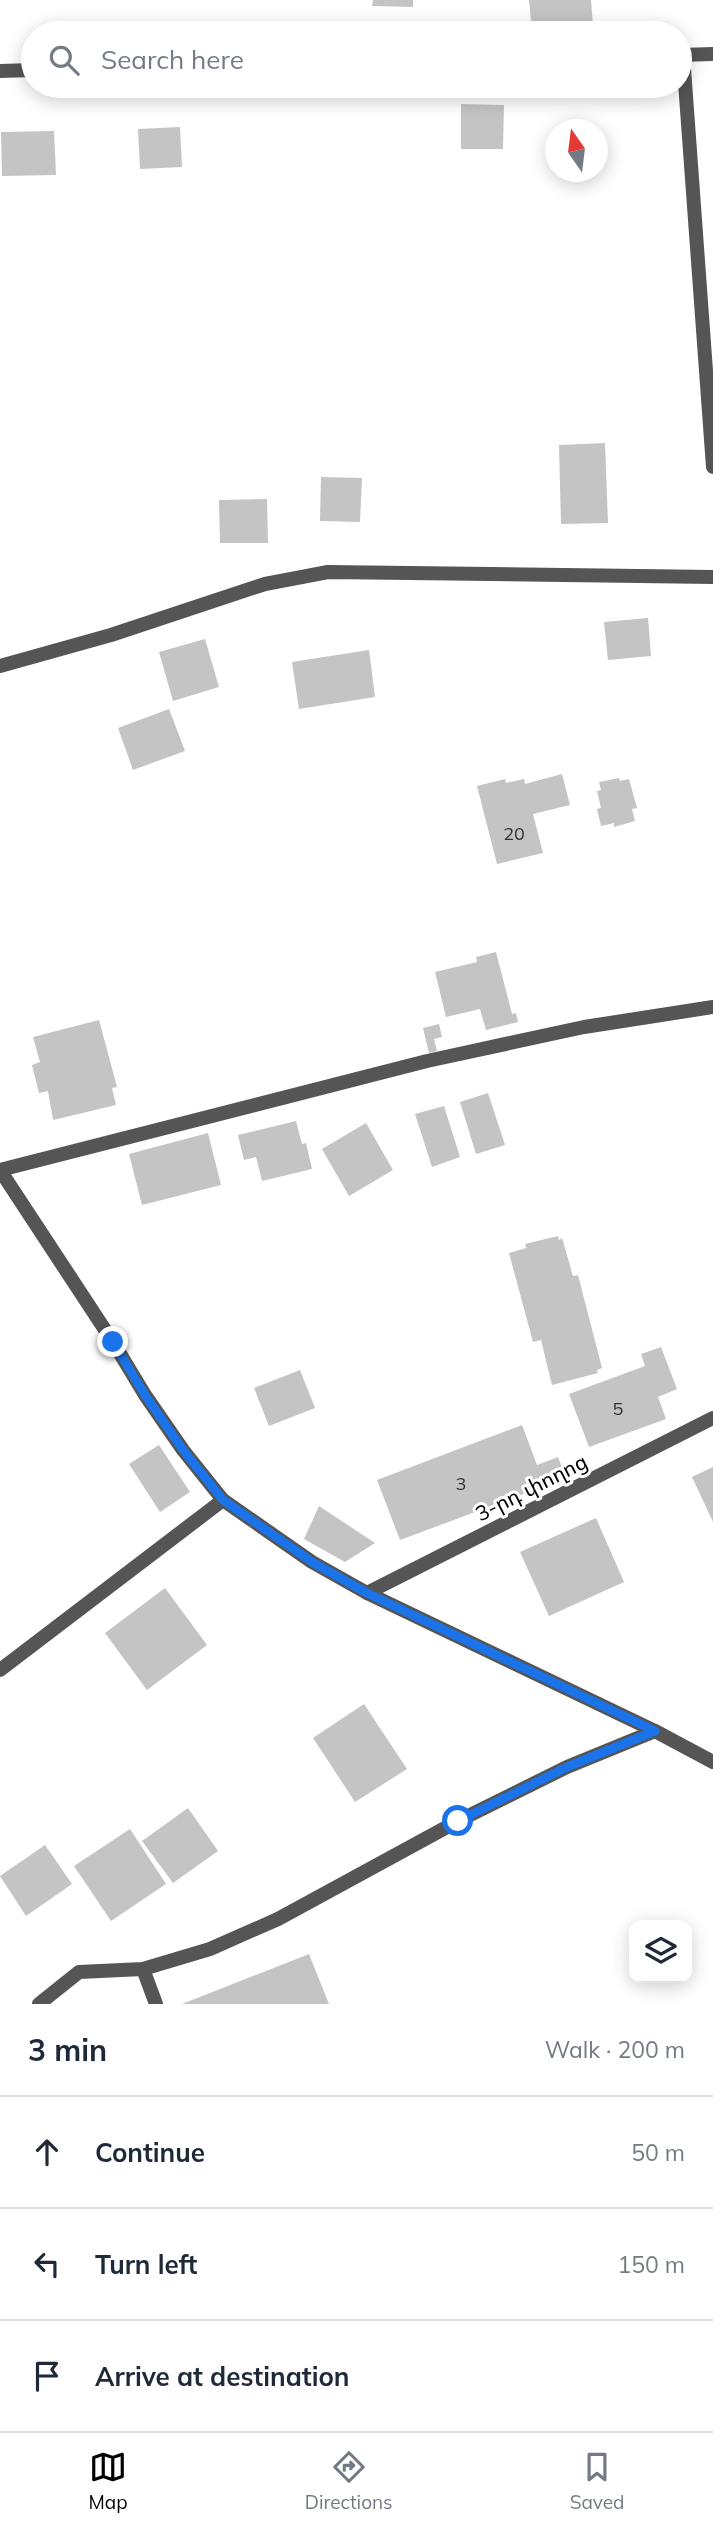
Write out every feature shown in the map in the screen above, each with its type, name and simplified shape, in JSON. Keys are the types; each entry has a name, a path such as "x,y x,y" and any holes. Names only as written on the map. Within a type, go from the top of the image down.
{"street":[{"path":"692,55 713,54"},
{"path":"0,71 21,70"},
{"path":"685,98 713,467"},
{"path":"0,666 111,635 265,584 328,572 713,577"},
{"path":"713,1007 584,1027 427,1061 0,1170 145,1395 183,1450 223,1500 312,1562 367,1593 655,1731 713,1762"},
{"name":"3-րդ փողոց","path":"367,1593 713,1418"},
{"path":"0,1670 223,1500"},
{"path":"39,2004 79,1972 143,1969 210,1950 278,1919 458,1821 567,1767 655,1731"},
{"path":"143,1969 156,2004"}],"building":[{"path":"373,0 413,0 413,7 372,6"},
{"path":"529,0 591,0 593,21 531,21"},
{"path":"461,104 504,105 503,149 461,149"},
{"path":"180,127 182,167 140,169 138,129"},
{"path":"54,131 56,175 2,176 1,132"},
{"path":"605,443 608,523 561,524 559,445"},
{"path":"321,477 362,478 360,522 320,521"},
{"path":"267,499 268,543 220,543 219,500"},
{"path":"648,618 651,656 608,660 604,622"},
{"path":"205,639 219,687 173,701 159,652"},
{"path":"369,650 375,697 299,709 292,662"},
{"path":"169,709 185,751 133,770 118,728"},
{"path":"562,774 570,805 533,814 543,853 497,864 477,786 505,779 506,783 524,779 525,784"},
{"path":"619,778 620,781 629,779 637,808 632,809 635,821 614,827 614,823 601,826 597,809 601,808 597,791 601,790 599,782"},
{"path":"496,952 512,1014 516,1013 518,1022 486,1030 480,1009 446,1017 435,972 477,962 476,957"},
{"path":"99,1020 117,1087 112,1088 116,1105 53,1120 48,1091 39,1093 32,1065 40,1062 33,1037"},
{"path":"439,1024 442,1037 434,1039 437,1051 429,1053 423,1028"},
{"path":"488,1093 505,1145 476,1154 460,1102"},
{"path":"444,1106 460,1157 432,1167 415,1114"},
{"path":"296,1121 302,1144 306,1143 312,1169 262,1181 256,1157 244,1160 238,1135"},
{"path":"366,1123 393,1170 349,1196 322,1149"},
{"path":"208,1133 221,1185 142,1205 129,1154"},
{"path":"558,1236 559,1240 562,1238 573,1276 578,1275 602,1368 597,1370 598,1373 552,1385 541,1340 533,1342 509,1253 526,1248 525,1244"},
{"path":"661,1347 677,1389 658,1397 666,1419 589,1447 569,1394 645,1366 641,1354"},
{"path":"300,1370 315,1408 269,1426 254,1388"},
{"path":"522,1425 537,1465 558,1457 563,1470 542,1478 545,1486 400,1540 377,1480"},
{"path":"159,1445 190,1492 160,1512 129,1464"},
{"path":"713,1467 713,1522 692,1477"},
{"path":"319,1506 375,1543 345,1562 304,1539"},
{"path":"596,1518 624,1582 549,1616 520,1552"},
{"path":"165,1588 207,1645 147,1690 105,1633"},
{"path":"364,1704 407,1769 355,1802 313,1738"},
{"path":"188,1808 218,1851 173,1883 142,1841"},
{"path":"130,1829 166,1884 111,1921 74,1866"},
{"path":"45,1845 72,1884 26,1916 0,1876"},
{"path":"309,1954 329,2004 182,2004"}],"route":[{"path":"113,1342 183,1450 223,1500 312,1562 367,1593 655,1731 567,1767 458,1821"}]}
